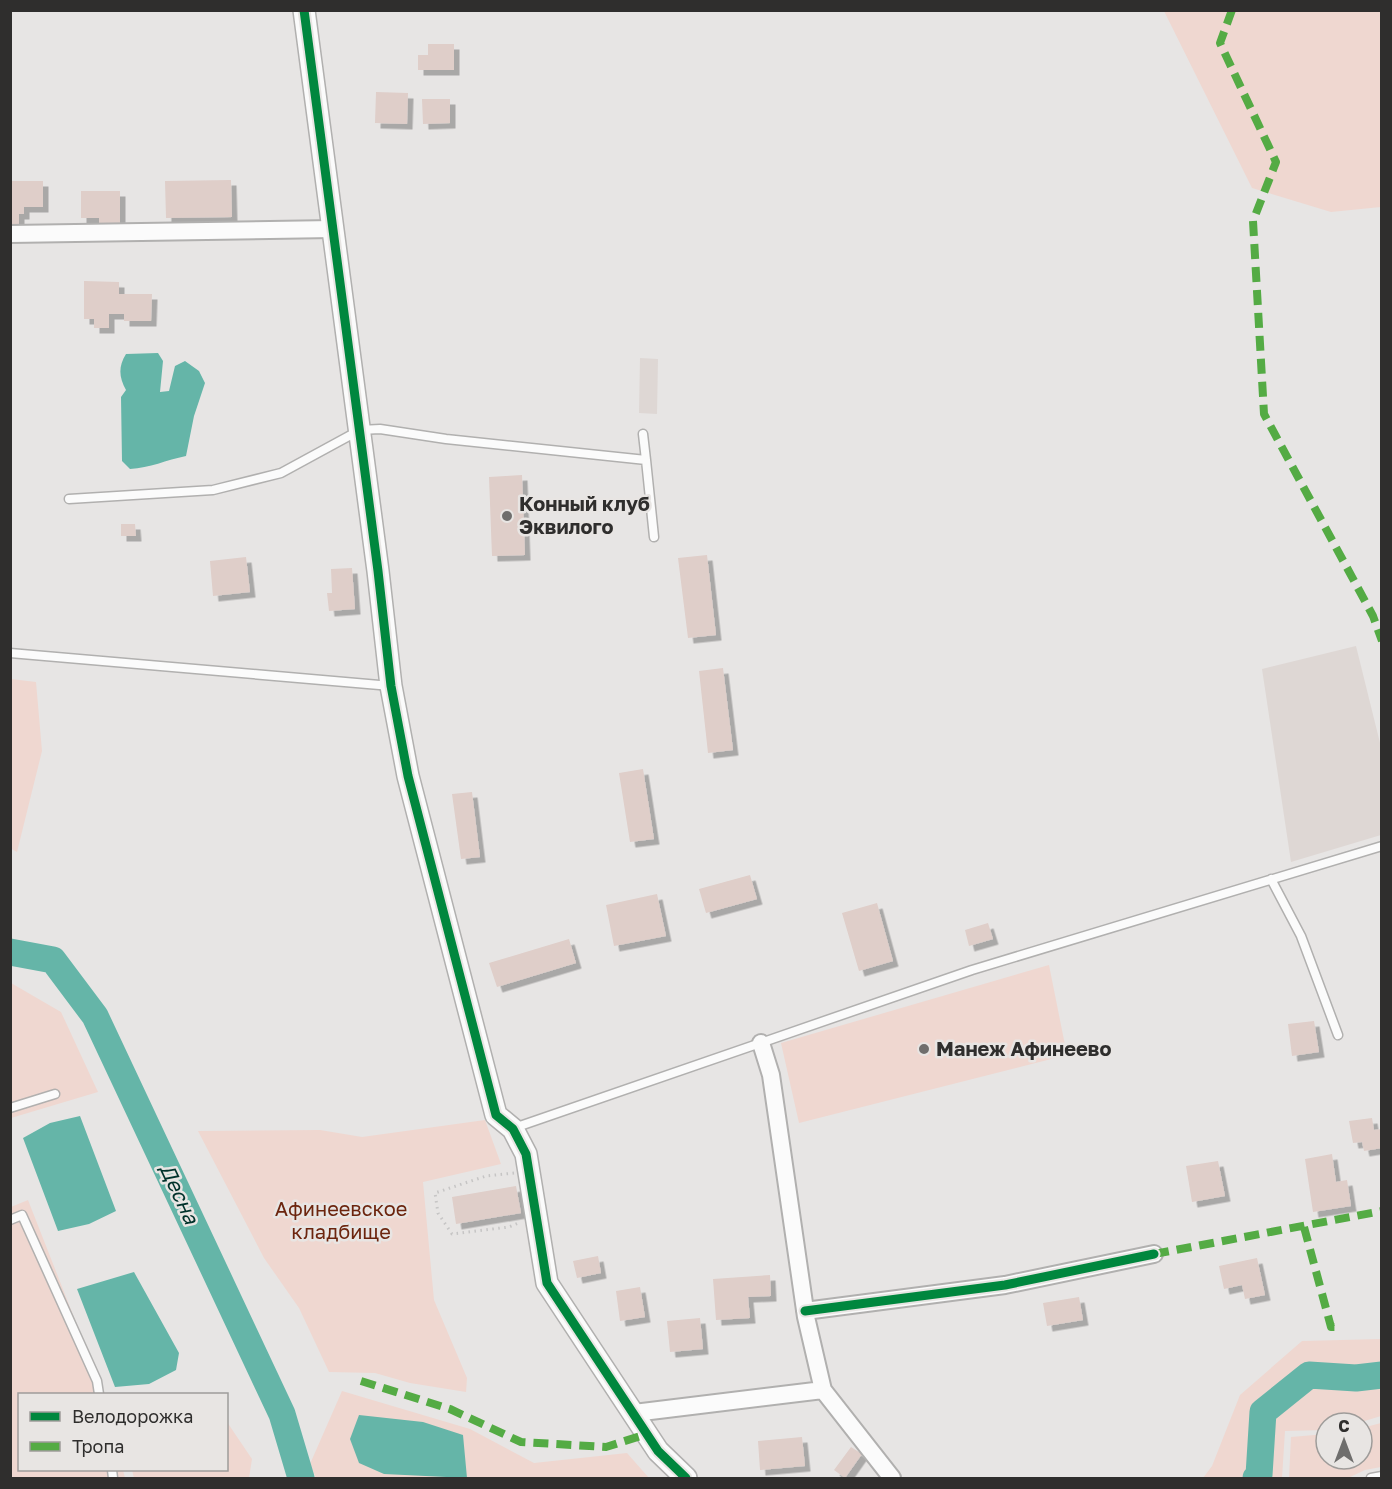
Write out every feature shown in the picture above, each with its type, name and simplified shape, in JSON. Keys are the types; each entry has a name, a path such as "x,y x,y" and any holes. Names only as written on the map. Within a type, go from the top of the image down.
{"street":[{"path":"304,10 360,430 391,686 408,776 496,1115 513,1129 526,1154 547,1283 658,1450 686,1479"},
{"path":"10,234 333,229"},
{"path":"761,1043 771,1075 805,1311 823,1390 892,1479"},
{"path":"805,1311 1005,1285 1154,1254"},
{"path":"634,1413 823,1390"}],"lane":[{"path":"69,499 213,490 281,473 360,430 380,429 446,439 646,460"},
{"path":"643,434 654,537"},
{"path":"10,653 391,686"},
{"path":"513,1129 972,970 1382,846"},
{"path":"1271,879 1301,936 1338,1035"},
{"path":"10,1108 55,1094"},
{"path":"10,1220 22,1215 97,1381 99,1393"},
{"path":"1371,1479 1382,1476"}],"path":[{"path":"511,1167 517,1177"},
{"path":"514,1173 486,1176 435,1193 438,1213 452,1234 509,1227 522,1221"}],"shaded area":[{"path":"158,353 163,361 160,392 169,391 175,366 185,361 199,371 205,383 194,416 186,456 130,469 122,461 121,397 126,390 121,376 122,363 126,354"},
{"path":"640,358 658,359 657,414 639,413"},
{"path":"1356,646 1381,747 1381,835 1291,862 1262,669"},
{"path":"80,1116 116,1211 89,1224 58,1231 23,1138 50,1123"},
{"path":"134,1272 179,1353 176,1370 149,1384 115,1387 77,1289"},
{"path":"359,1415 423,1422 463,1435 467,1478 384,1474 359,1463 350,1439"}],"green space":[{"path":"1164,11 1381,11 1381,207 1331,212 1252,188"},
{"path":"11,679 36,682 42,751 17,852 10,848"},
{"name":"Манеж Афинеево","path":"1049,965 1067,1055 799,1123 781,1043"},
{"path":"11,983 61,1012 98,1092 11,1118"},
{"name":"Афинеевское кладбище","path":"485,1120 501,1164 423,1182 434,1300 467,1378 466,1392 410,1383 375,1373 329,1372 299,1308 264,1258 198,1131 320,1130 362,1137"},
{"path":"28,1200 104,1393 18,1393 18,1471 123,1471 125,1478 11,1478 11,1207"},
{"path":"1381,1339 1381,1416 1374,1418 1374,1411 1314,1411 1314,1430 1285,1431 1282,1478 1203,1478 1212,1466 1240,1395 1302,1341"},
{"path":"342,1391 470,1429 534,1463 627,1453 649,1478 316,1478 310,1464"},
{"path":"228,1423 252,1459 249,1478 134,1478 132,1471 228,1471"},
{"path":"1381,1423 1381,1467 1374,1468 1374,1425"},
{"path":"1314,1435 1314,1471 1363,1471 1348,1478 1289,1478 1291,1437"}],"building":[{"path":"428,44 454,44 454,70 418,70 418,55 428,55"},
{"path":"376,92 408,93 407,124 375,123"},
{"path":"422,99 450,99 450,123 423,124"},
{"path":"231,180 232,217 166,218 165,181"},
{"path":"12,181 43,181 43,207 24,207 24,214 19,214 19,225 10,225"},
{"path":"81,191 120,191 120,230 99,230 99,218 81,218"},
{"path":"84,281 119,282 119,294 152,294 151,321 124,321 124,314 109,314 109,328 94,328 94,319 84,319"},
{"name":"Конный клуб Эквилого","path":"522,475 525,555 492,556 489,477"},
{"path":"121,524 135,524 136,536 121,536"},
{"path":"707,555 716,635 688,638 678,558"},
{"path":"246,557 250,592 213,596 210,561"},
{"path":"352,568 355,609 329,611 327,593 332,593 331,569"},
{"path":"723,668 733,750 708,753 699,671"},
{"path":"643,769 654,839 630,842 619,773"},
{"path":"472,792 480,857 461,859 452,794"},
{"path":"750,875 757,899 706,913 699,889"},
{"path":"657,894 666,936 614,946 606,905"},
{"path":"877,903 893,961 859,971 842,913"},
{"path":"988,923 993,939 969,946 965,930"},
{"path":"569,939 576,963 497,987 489,963"},
{"path":"1314,1021 1319,1052 1292,1056 1288,1024"},
{"path":"1372,1118 1374,1130 1382,1129 1382,1148 1364,1151 1362,1142 1353,1143 1349,1121"},
{"path":"1332,1154 1336,1182 1347,1180 1351,1206 1313,1212 1305,1159"},
{"path":"1218,1161 1225,1196 1192,1202 1186,1166"},
{"path":"516,1186 521,1213 456,1224 452,1197"},
{"path":"598,1256 601,1273 577,1278 573,1261"},
{"path":"1257,1258 1265,1295 1245,1299 1242,1285 1224,1289 1219,1266"},
{"path":"770,1275 771,1296 748,1297 750,1318 716,1320 713,1279"},
{"path":"640,1287 645,1317 620,1321 616,1291"},
{"path":"1079,1297 1083,1320 1047,1326 1043,1303"},
{"path":"700,1318 703,1349 670,1352 667,1321"},
{"path":"802,1437 805,1466 760,1470 758,1441"},
{"path":"851,1447 862,1454 845,1478 834,1470"}],"waterway":[{"name":"Десна","path":"10,952 53,960 95,1016 282,1414 301,1478"},
{"name":"Десна","path":"1256,1478 1259,1475 1263,1412 1309,1375 1356,1378 1382,1375"}],"marked path":[{"path":"1232,10 1220,43 1276,162 1253,221 1264,414 1373,616 1382,641"},
{"path":"1154,1254 1382,1211"},
{"path":"1304,1227 1331,1327 1336,1327"},
{"path":"361,1381 450,1409 521,1442 606,1447 647,1434"}],"cycle path":[{"path":"304,10 391,686 408,776 496,1115 513,1129 526,1154 547,1283 658,1451 686,1478"},
{"path":"805,1311 1005,1285 1154,1254"}],"place":[{"name":"Конный клуб Эквилого","path":"507,516"},
{"name":"Манеж Афинеево","path":"924,1049"}]}
